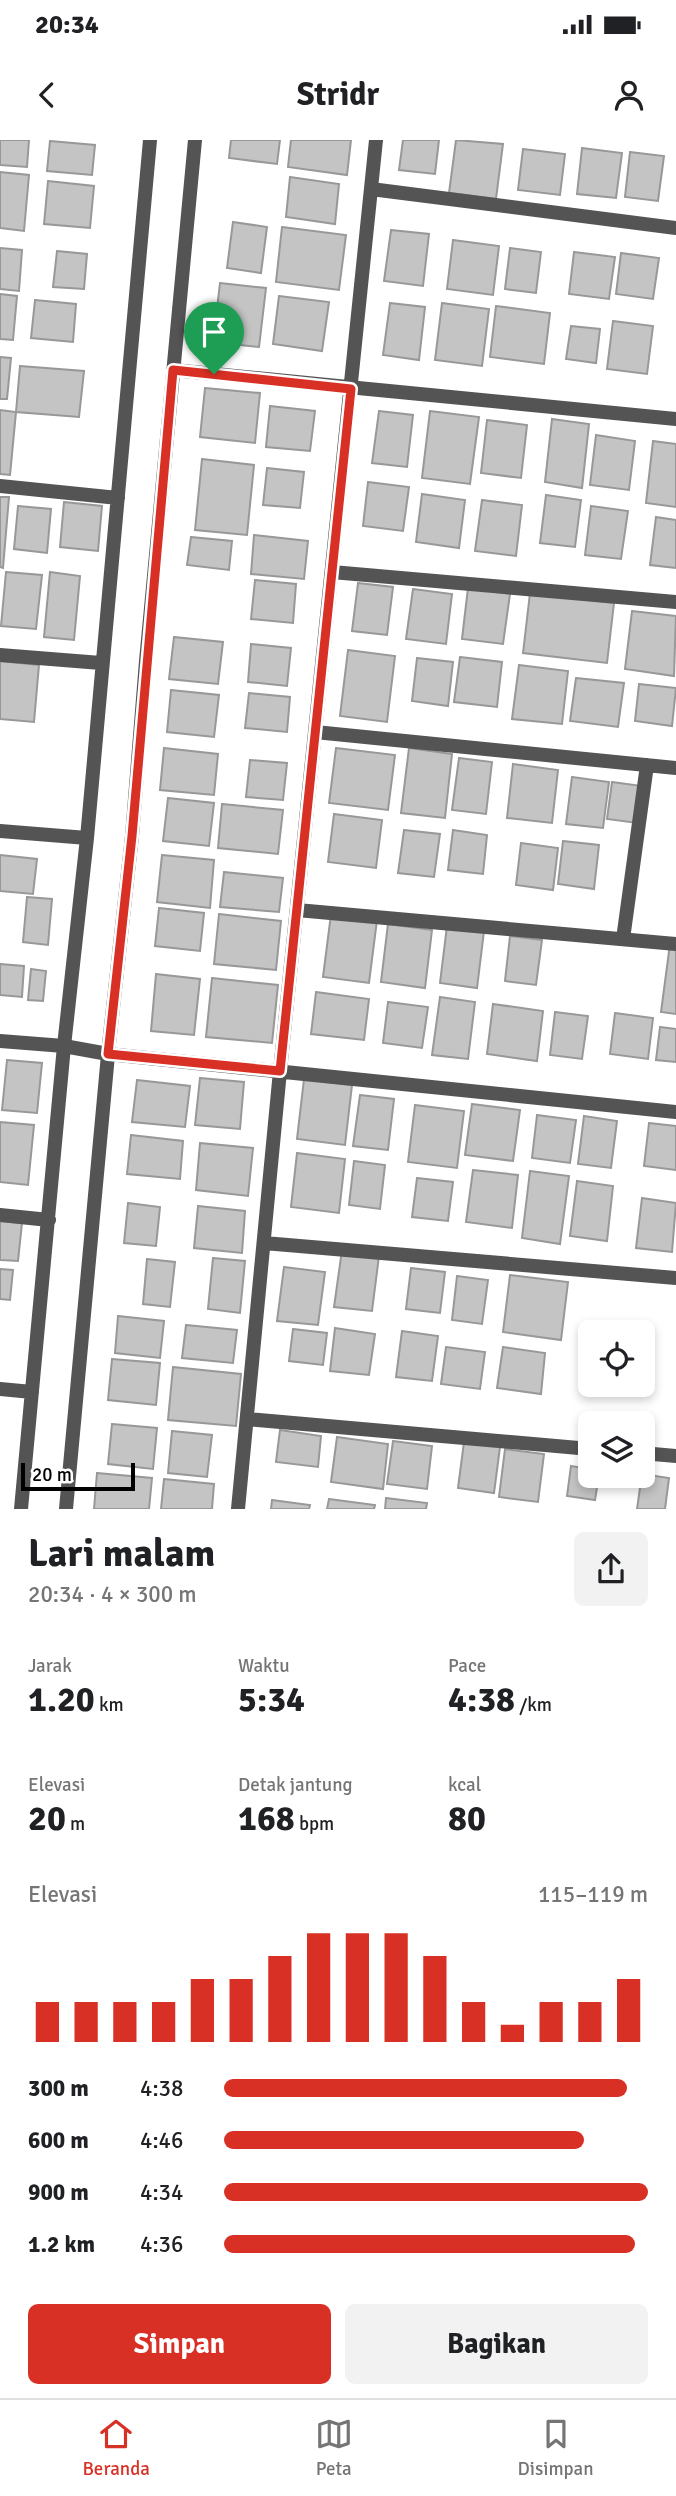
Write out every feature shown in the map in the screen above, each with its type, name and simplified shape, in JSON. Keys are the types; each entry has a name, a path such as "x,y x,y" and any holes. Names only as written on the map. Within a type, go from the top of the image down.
{"street":[{"path":"21,1509 64,1046 87,838 150,140"},
{"path":"66,1509 108,1054 132,836 195,140"},
{"path":"238,1509 280,1071 376,140"},
{"path":"371,189 676,228"},
{"path":"173,370 676,419"},
{"path":"0,486 118,498"},
{"path":"332,572 676,602"},
{"path":"0,655 101,663"},
{"path":"315,732 676,768"},
{"path":"623,939 647,765"},
{"path":"0,831 87,838"},
{"path":"297,910 676,944"},
{"path":"0,1041 676,1112"},
{"path":"0,1215 49,1220"},
{"path":"264,1243 676,1278"},
{"path":"0,1389 32,1392"},
{"path":"247,1419 578,1448"},
{"path":"655,1454 676,1456"}],"building":[{"path":"0,140 29,140 27,167 0,165"},
{"path":"231,140 280,140 277,164 229,158"},
{"path":"291,140 351,140 347,175 288,167"},
{"path":"403,140 439,140 435,174 399,170"},
{"path":"456,140 503,144 496,199 449,193"},
{"path":"50,141 95,145 92,175 47,171"},
{"path":"582,148 622,153 616,198 577,194"},
{"path":"523,149 565,154 560,195 518,190"},
{"path":"630,152 664,156 658,201 625,197"},
{"path":"0,172 29,175 24,231 0,228"},
{"path":"290,177 339,184 335,224 286,217"},
{"path":"48,181 94,186 90,228 44,224"},
{"path":"233,222 267,227 261,273 227,268"},
{"path":"282,227 346,235 339,290 276,282"},
{"path":"391,230 429,234 423,286 384,281"},
{"path":"453,240 499,246 493,295 447,289"},
{"path":"0,248 22,250 19,291 0,289"},
{"path":"510,248 541,252 536,293 505,289"},
{"path":"57,251 87,254 84,289 53,287"},
{"path":"574,252 615,257 609,299 569,294"},
{"path":"621,253 659,258 653,299 616,294"},
{"path":"220,283 266,288 259,347 213,342"},
{"path":"0,294 17,296 13,340 0,339"},
{"path":"279,296 329,302 322,351 273,344"},
{"path":"35,300 76,304 73,342 31,338"},
{"path":"390,303 425,307 419,360 383,355"},
{"path":"442,303 489,309 482,366 435,360"},
{"path":"496,306 550,313 544,364 490,357"},
{"path":"613,321 653,326 647,374 607,369"},
{"path":"571,326 600,329 596,363 566,359"},
{"path":"0,357 11,358 7,399 0,399"},
{"path":"20,366 84,371 79,417 16,412"},
{"path":"205,388 260,393 255,443 200,437"},
{"path":"270,406 315,411 310,451 266,447"},
{"path":"0,410 16,412 10,475 0,474"},
{"path":"379,411 413,415 407,467 372,463"},
{"path":"430,411 479,417 470,484 422,478"},
{"path":"552,419 589,424 582,488 545,482"},
{"path":"487,420 527,425 521,478 481,473"},
{"path":"596,435 635,441 629,490 590,485"},
{"path":"653,441 676,444 676,507 646,503"},
{"path":"202,459 254,465 247,535 195,530"},
{"path":"267,468 304,472 300,508 263,505"},
{"path":"368,482 409,487 403,531 363,526"},
{"path":"422,494 465,500 459,548 416,542"},
{"path":"546,495 581,500 575,547 540,543"},
{"path":"0,497 9,497 3,568 0,567"},
{"path":"482,500 522,505 516,556 475,551"},
{"path":"64,502 102,506 98,551 60,547"},
{"path":"18,506 51,509 47,553 14,549"},
{"path":"591,506 628,511 621,559 585,555"},
{"path":"656,517 676,520 676,568 650,565"},
{"path":"254,535 308,541 304,579 251,574"},
{"path":"191,537 232,541 229,570 187,565"},
{"path":"6,572 42,575 36,629 1,626"},
{"path":"50,572 80,576 74,640 44,637"},
{"path":"255,580 296,584 293,623 251,619"},
{"path":"358,583 393,587 387,635 352,631"},
{"path":"468,588 510,594 503,644 462,639"},
{"path":"413,589 452,594 446,644 406,639"},
{"path":"530,593 614,603 607,663 523,653"},
{"path":"632,611 676,616 674,676 625,669"},
{"path":"174,637 223,642 218,684 169,679"},
{"path":"251,644 291,648 287,686 248,682"},
{"path":"348,650 395,656 387,722 340,716"},
{"path":"460,657 502,662 497,707 454,702"},
{"path":"417,658 453,662 448,706 412,701"},
{"path":"0,661 39,665 34,722 0,719"},
{"path":"519,665 568,671 562,724 512,719"},
{"path":"576,678 624,683 618,727 570,721"},
{"path":"639,684 676,688 672,726 635,721"},
{"path":"171,690 219,695 214,737 167,732"},
{"path":"249,693 290,697 287,732 245,728"},
{"path":"164,748 218,754 214,795 160,790"},
{"path":"336,748 395,755 388,810 329,803"},
{"path":"409,748 452,754 445,818 401,813"},
{"path":"459,758 492,762 486,814 452,810"},
{"path":"250,760 287,763 283,800 246,797"},
{"path":"513,764 558,770 552,823 507,818"},
{"path":"572,777 609,782 603,828 566,824"},
{"path":"612,782 642,786 637,823 607,819"},
{"path":"168,798 214,803 209,846 163,841"},
{"path":"222,804 283,810 278,854 218,848"},
{"path":"334,814 382,820 376,868 328,862"},
{"path":"404,830 440,834 434,877 398,873"},
{"path":"453,830 487,835 483,874 448,870"},
{"path":"563,841 599,845 594,889 558,884"},
{"path":"521,843 558,848 553,890 516,885"},
{"path":"0,855 37,859 33,894 0,891"},
{"path":"162,855 214,860 210,908 157,902"},
{"path":"224,872 283,878 279,912 220,907"},
{"path":"27,897 52,899 48,945 23,942"},
{"path":"159,908 204,913 200,951 155,946"},
{"path":"219,914 281,921 276,970 214,964"},
{"path":"331,914 377,920 369,983 323,977"},
{"path":"388,924 432,930 425,988 381,982"},
{"path":"447,926 484,931 477,988 440,983"},
{"path":"510,936 542,940 536,985 505,981"},
{"path":"670,944 676,945 676,1014 661,1012"},
{"path":"0,964 24,966 22,997 0,995"},
{"path":"31,969 46,971 43,1001 28,1000"},
{"path":"156,974 200,979 194,1035 151,1031"},
{"path":"212,978 278,985 272,1043 206,1037"},
{"path":"316,992 369,999 364,1040 311,1034"},
{"path":"440,997 475,1002 468,1059 432,1055"},
{"path":"388,1002 428,1007 422,1048 383,1043"},
{"path":"493,1004 543,1011 537,1061 487,1054"},
{"path":"555,1012 588,1016 582,1059 550,1055"},
{"path":"615,1013 653,1018 648,1059 610,1054"},
{"path":"660,1027 676,1029 676,1062 656,1060"},
{"path":"7,1060 42,1063 37,1113 2,1110"},
{"path":"200,1078 244,1082 240,1129 195,1125"},
{"path":"304,1079 352,1085 345,1145 297,1139"},
{"path":"137,1080 190,1086 185,1127 132,1122"},
{"path":"360,1095 394,1099 388,1150 353,1146"},
{"path":"472,1104 520,1110 513,1161 465,1155"},
{"path":"415,1105 464,1111 457,1168 408,1162"},
{"path":"537,1115 576,1120 570,1163 532,1158"},
{"path":"584,1116 617,1121 611,1168 578,1164"},
{"path":"0,1122 34,1125 28,1185 0,1182"},
{"path":"649,1123 676,1126 676,1170 644,1166"},
{"path":"131,1135 183,1141 180,1179 127,1174"},
{"path":"200,1143 253,1148 248,1196 196,1190"},
{"path":"297,1153 345,1159 339,1213 291,1207"},
{"path":"354,1161 385,1165 380,1209 349,1205"},
{"path":"473,1170 518,1175 512,1228 466,1222"},
{"path":"530,1171 569,1176 560,1244 522,1238"},
{"path":"417,1178 453,1182 448,1221 412,1217"},
{"path":"577,1181 613,1186 607,1241 570,1236"},
{"path":"642,1198 676,1203 672,1252 636,1248"},
{"path":"128,1203 160,1207 156,1246 124,1243"},
{"path":"198,1206 245,1211 242,1253 194,1248"},
{"path":"0,1221 22,1223 18,1261 0,1260"},
{"path":"342,1250 379,1256 372,1311 334,1307"},
{"path":"213,1258 245,1261 240,1313 208,1309"},
{"path":"147,1259 175,1262 170,1307 143,1304"},
{"path":"284,1267 325,1272 318,1325 277,1321"},
{"path":"411,1268 445,1272 440,1313 406,1309"},
{"path":"0,1269 13,1270 10,1300 0,1299"},
{"path":"510,1275 568,1282 561,1340 503,1332"},
{"path":"457,1276 488,1280 482,1324 452,1320"},
{"path":"118,1316 164,1321 160,1358 115,1353"},
{"path":"186,1325 237,1330 233,1363 182,1358"},
{"path":"335,1328 375,1334 369,1375 330,1371"},
{"path":"293,1329 327,1333 323,1365 289,1361"},
{"path":"402,1331 438,1336 432,1381 396,1377"},
{"path":"446,1347 485,1352 480,1389 441,1384"},
{"path":"503,1347 545,1353 541,1394 497,1388"},
{"path":"112,1359 160,1363 156,1405 108,1400"},
{"path":"173,1367 241,1374 236,1426 168,1420"},
{"path":"112,1424 157,1428 153,1469 108,1464"},
{"path":"280,1430 321,1436 318,1467 276,1462"},
{"path":"172,1431 212,1435 207,1477 168,1473"},
{"path":"337,1437 388,1444 383,1489 331,1482"},
{"path":"393,1441 432,1446 427,1489 387,1484"},
{"path":"464,1442 500,1447 494,1493 458,1488"},
{"path":"505,1449 544,1454 538,1502 499,1497"},
{"path":"571,1466 578,1467 578,1488 597,1488 595,1500 567,1496"},
{"path":"97,1473 152,1478 149,1509 94,1509"},
{"path":"655,1476 669,1478 665,1509 637,1509 640,1488 655,1488"},
{"path":"164,1479 214,1484 212,1509 161,1509"},
{"path":"386,1498 427,1503 426,1509 385,1509"},
{"path":"329,1499 375,1505 374,1509 327,1509"},
{"path":"272,1500 310,1505 309,1509 271,1509"}],"route":[{"path":"173,370 214,374 351,389 280,1071 108,1054 132,836 173,370"}]}
